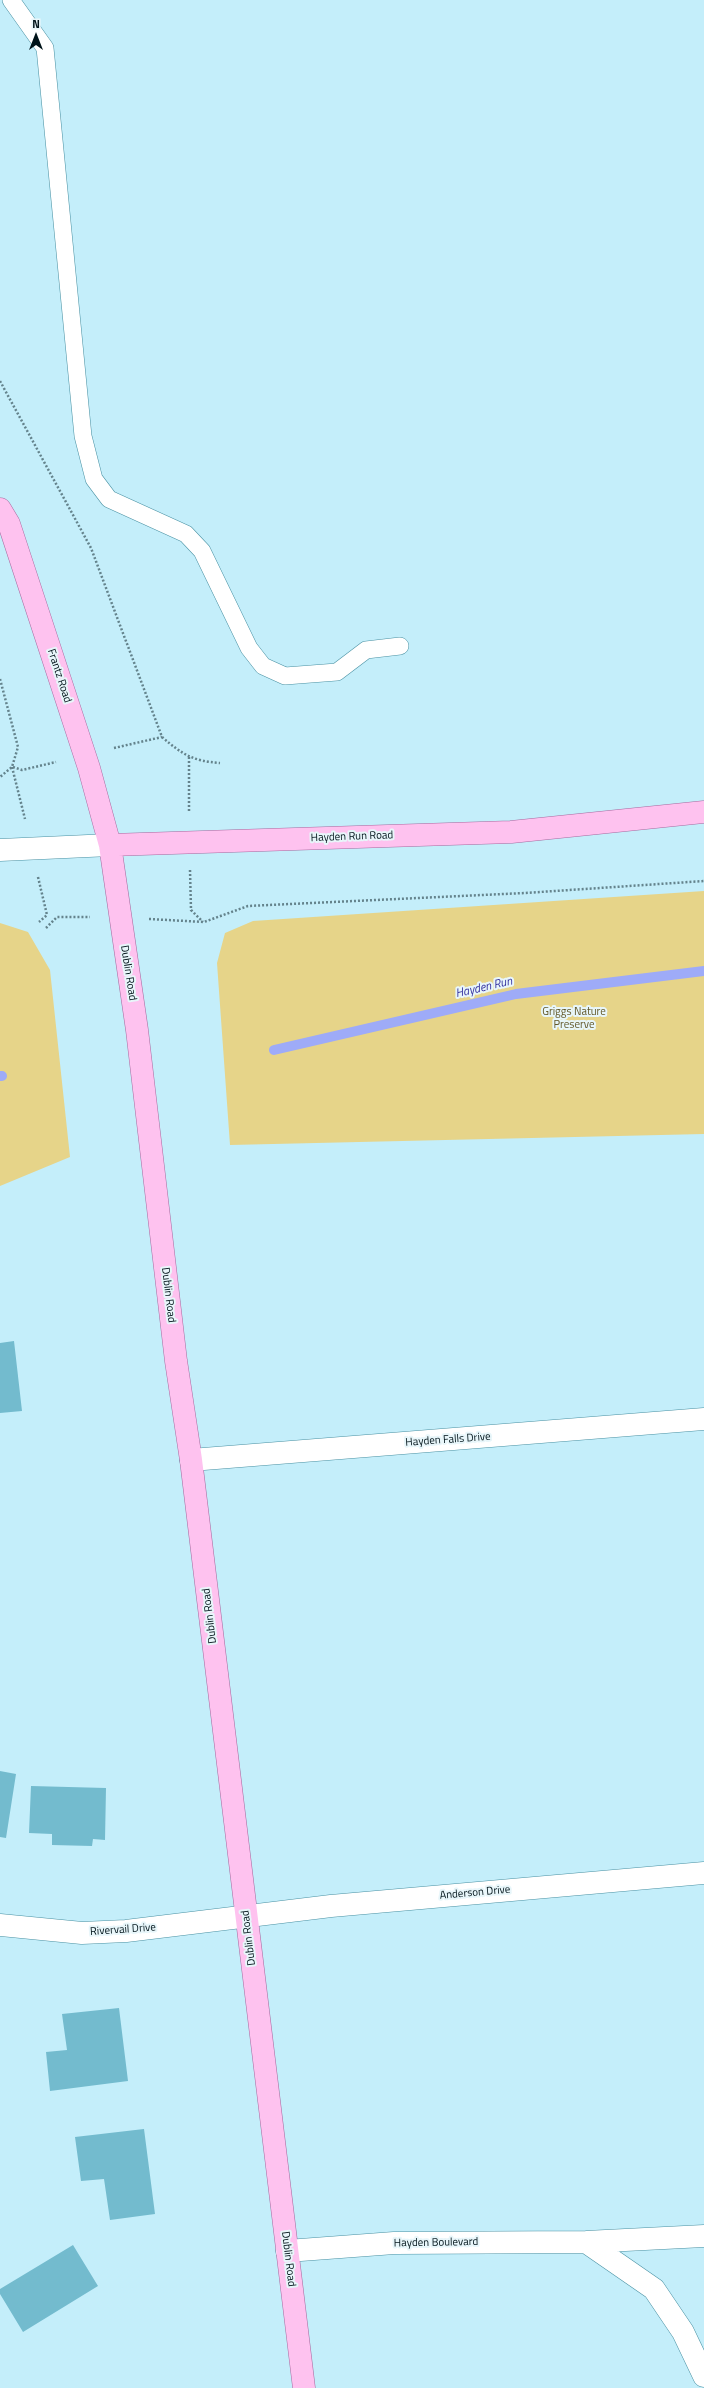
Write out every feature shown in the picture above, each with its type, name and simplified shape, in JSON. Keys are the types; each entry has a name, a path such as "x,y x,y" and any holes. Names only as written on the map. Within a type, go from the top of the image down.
{"main road":[{"name":"Frantz Road","path":"0,509 9,524 89,768 110,845"},
{"name":"Hayden Run Road","path":"110,845 511,832 704,812"},
{"name":"Dublin Road","path":"110,845 137,1030 175,1353 191,1460 304,2388"}],"street":[{"name":"Hayden Run Road","path":"0,850 110,845"},
{"name":"Hayden Falls Drive","path":"191,1460 704,1419"},
{"name":"Anderson Drive","path":"246,1916 332,1906 704,1873"},
{"name":"Rivervail Drive","path":"0,1925 82,1933 126,1931 246,1916"},
{"name":"Hayden Boulevard","path":"287,2251 394,2243 586,2242 704,2236"},
{"path":"586,2242 654,2289 683,2332 704,2376"}],"lane":[{"path":"10,0 45,48 83,436 94,479 109,499 186,534 202,551 249,648 263,666 285,676 337,672 366,650 400,646"}],"path":[{"path":"0,381 91,548 162,737 183,755 201,761 220,763"},
{"path":"0,679 18,747 12,767 0,777"},
{"path":"204,922 248,906 532,892 704,881"}],"green space":[{"name":"Griggs Nature Preserve","path":"704,891 704,1134 230,1145 217,963 225,933 253,921"},
{"path":"0,923 28,932 50,970 70,1157 0,1186"}],"building":[{"path":"14,1341 22,1411 0,1413 0,1343"},
{"path":"0,1771 16,1774 6,1838 0,1837"},
{"path":"31,1786 106,1788 105,1840 93,1839 92,1846 52,1845 52,1834 29,1833"},
{"path":"119,2008 128,2081 50,2091 46,2052 67,2050 62,2014"},
{"path":"144,2129 155,2214 110,2220 104,2179 81,2181 75,2137"},
{"path":"73,2245 98,2286 23,2332 0,2294 0,2289"}],"waterway":[{"name":"Hayden Run","path":"274,1050 516,994 704,971"}]}
